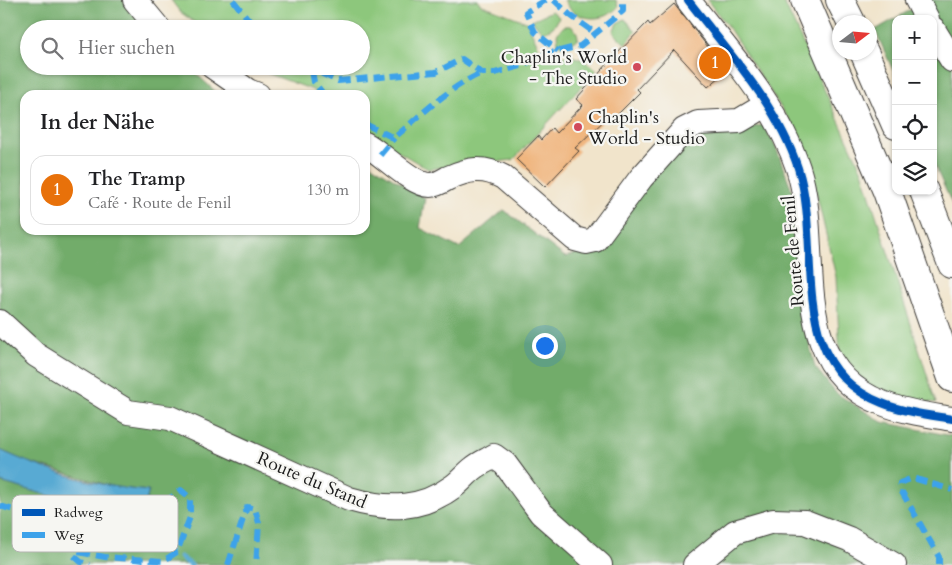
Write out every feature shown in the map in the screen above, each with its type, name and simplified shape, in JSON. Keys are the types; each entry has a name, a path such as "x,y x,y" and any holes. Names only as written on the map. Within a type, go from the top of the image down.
{"highway":[{"path":"805,0 887,191 952,378"},
{"path":"840,0 848,15"},
{"path":"868,60 892,115"},
{"path":"926,195 952,264"}],"street":[{"path":"136,0 152,20"},
{"name":"Route de Fenil","path":"688,0 745,73 789,146 804,190 808,217 814,316 827,358 848,384 868,397 896,408 952,419"},
{"path":"917,0 925,15"},
{"path":"937,36 952,60"},
{"path":"225,75 247,90"},
{"path":"370,148 419,182 431,185 466,170 481,169 492,171 503,177 575,240 586,242 595,240 603,232 641,178 684,130 698,123 739,121 766,105"},
{"name":"Route du Stand","path":"0,322 36,355 128,412 170,418 348,498 376,507 402,507 434,498 454,486 474,468 494,456 505,464 541,514 600,565"},
{"path":"695,565 735,532 773,521 805,522 849,539 894,565"}],"green space":[{"path":"0,0 123,0 141,20 20,20 20,75 198,75 214,90 20,90 20,235 370,235 370,164 425,198 420,228 459,248 504,210 565,257 604,245 647,180 692,133 713,135 763,125 775,145 793,193 796,288 815,367 836,393 882,422 952,436 952,565 0,564 0,482 47,495 12,495 12,552 178,552 178,495 148,495 149,491 118,488 24,461 0,450"},
{"path":"171,0 478,0 480,4 527,22 544,59 566,56 577,58 597,70 513,160 428,169 370,135 370,90 313,90 272,75 370,75 370,20 191,20 180,12"},
{"path":"564,0 616,0 618,7 609,14 592,18 573,11"},
{"path":"707,0 783,0 862,171 936,403 895,397 860,383 840,358 836,277 814,183 791,123 729,28"},
{"path":"928,0 952,0 952,204 937,171 937,15 902,15"},
{"path":"552,11 559,17 558,20 553,27 542,32 532,20"},
{"path":"625,19 636,31 625,44 613,32 617,23"},
{"path":"892,20 892,68 877,34 877,29"},
{"path":"564,26 573,27 578,39 564,46 558,44 557,34"}],"water":[{"path":"0,450 36,465 73,477 111,486 149,491 148,495 47,495 0,482"}],"building":[{"path":"674,4 727,71 708,87 674,50 637,89 640,92 614,118 610,115 575,148 579,151 545,187 516,159 538,136 541,140 552,128 556,133 583,105 576,99 611,60 648,22 650,25"}],"waterway":[{"path":"180,557 191,565"}],"marked path":[{"path":"233,0 249,20"},
{"path":"546,0 526,12 535,32 558,51"},
{"path":"554,0 570,15 595,33"},
{"path":"325,75 338,81 436,72 462,59 482,73 495,73 521,66 542,55 580,46 623,11 623,0"},
{"path":"370,126 394,138 447,94 482,73"},
{"path":"313,75 314,82 320,90"},
{"path":"380,155 394,138"},
{"path":"939,565 939,557 902,492 900,483 913,478 952,490"},
{"path":"174,495 181,490 190,498 190,517 178,549"},
{"path":"0,506 12,509"},
{"path":"228,565 247,507 255,509 259,523 256,565"},
{"path":"78,552 105,557 163,561 177,552"},
{"path":"78,552 74,556 81,562 90,565"}],"cycle path":[{"path":"688,0 765,100 789,145 798,168 805,199 813,301 819,333 831,361 851,385 882,403 908,411 952,419"}],"place":[{"name":"The Tramp","path":"715,63"},
{"name":"Chaplin's World - The Studio","path":"637,67"},
{"name":"Chaplin's World - Studio","path":"578,127"}]}
